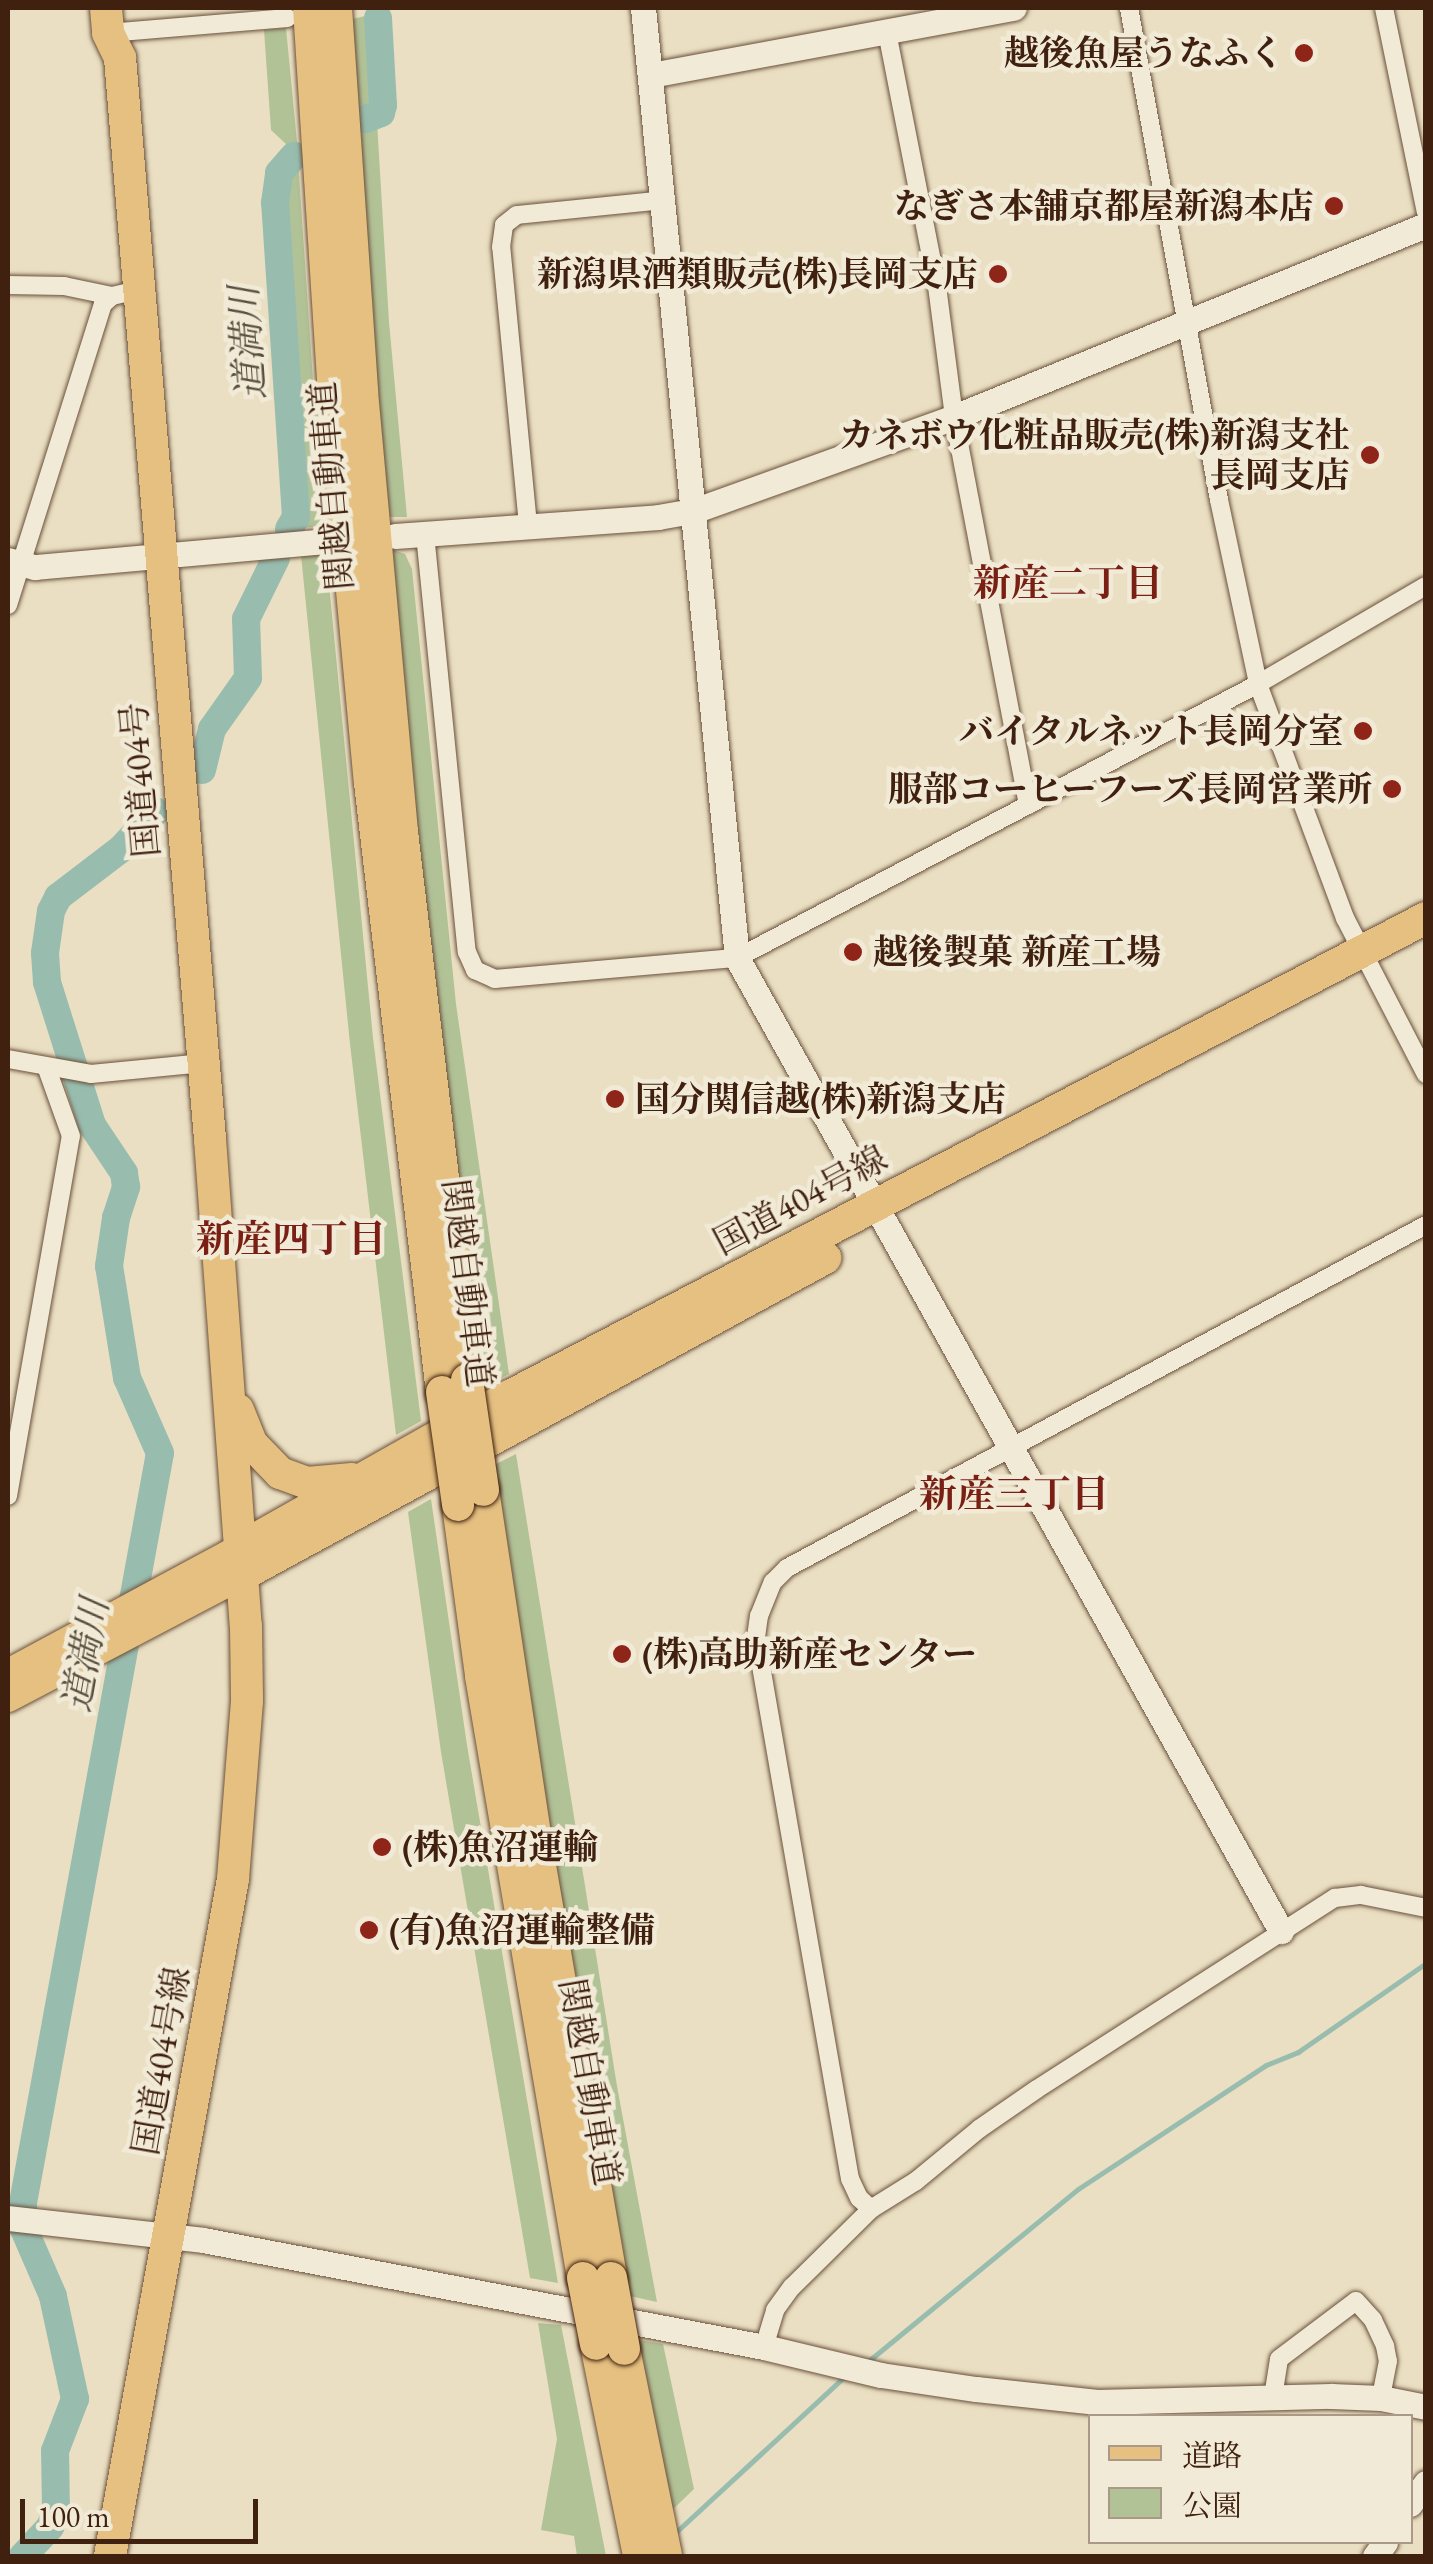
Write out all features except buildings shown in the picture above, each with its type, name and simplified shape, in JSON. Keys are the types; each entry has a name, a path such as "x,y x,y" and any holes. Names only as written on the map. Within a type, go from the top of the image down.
{"highway":[{"name":"関越自動車道","path":"336,8 362,392 454,1386"},
{"name":"関越自動車道","path":"298,12 370,783 454,1386 470,1498 536,1841 597,2278 651,2546"},
{"name":"国道404号","path":"107,20 120,58 125,293 159,554 203,1063 240,1562"},
{"name":"国道404号線","path":"240,1562 1366,961 1426,918"},
{"name":"国道404号線","path":"1366,961 1426,941"},
{"name":"国道404号線","path":"240,1562 373,1475 510,1396 884,1215"},
{"path":"226,1373 251,1443 280,1473 306,1482 330,1484 373,1475"},
{"name":"国道404号線","path":"110,2556 172,2235 233,1879 247,1701 240,1562"}],"main road":[{"path":"8,1673 240,1562"},
{"path":"8,1698 240,1562"}],"street":[{"path":"643,8 696,510 727,889 737,958 1281,1931"},
{"path":"652,75 1014,8"},
{"path":"1129,8 1258,684 1302,809 1366,961 1426,1074"},
{"path":"1384,8 1426,212"},
{"path":"107,20 298,12"},
{"path":"887,32 936,286 954,417 1028,805"},
{"path":"528,525 500,247 504,225 517,216 664,200"},
{"path":"395,536 696,510 954,417 1426,225"},
{"path":"8,284 125,293"},
{"path":"8,605 14,562 103,304 125,293"},
{"path":"425,534 467,952 475,970 495,979 737,958 1258,684 1426,586"},
{"path":"14,562 35,568 324,541"},
{"path":"8,1059 91,1074 203,1063"},
{"path":"8,1496 71,1136 48,1069"},
{"path":"871,2208 859,2198 846,2158 756,1637 758,1616 773,1582 788,1568 1426,1224"},
{"path":"764,2347 776,2310 792,2286 871,2208 916,2182 979,2129 1037,2089 1326,1903 1349,1895 1426,1908"},
{"path":"8,2218 172,2235 764,2347 881,2375 1045,2398 1145,2404 1273,2397 1381,2398 1426,2407"},
{"path":"1273,2397 1279,2359 1356,2300 1373,2320 1385,2346 1388,2361 1381,2398"}],"green space":[{"path":"370,15 375,110 357,120 352,19"},
{"path":"286,28 297,142 287,145 271,130 264,30"},
{"path":"377,122 389,322 407,517 387,517 358,128"},
{"path":"298,161 323,526 300,528 278,202 283,173"},
{"path":"390,549 405,554 412,569 456,1004 509,1374 481,1388 435,1009"},
{"path":"326,553 373,1038 421,1421 396,1435 350,1044 301,555"},
{"path":"516,1454 617,2086 657,2302 625,2295 492,1466"},
{"path":"431,1499 467,1745 558,2283 530,2278 441,1752 408,1512"},
{"path":"538,2323 561,2325 606,2556 577,2556 574,2536 541,2530 557,2439"},
{"path":"633,2339 663,2344 694,2489 667,2515"}],"waterway":[{"name":"道満川","path":"366,119 381,113 383,105 378,18"},
{"name":"道満川","path":"289,529 296,517 275,203 279,173 294,156"},
{"name":"道満川","path":"202,770 212,729 248,678 246,619 276,558"},
{"name":"道満川","path":"23,2556 50,2527 56,2512 55,2451 75,2399 53,2296 23,2227 23,2203 160,1453 127,1378 109,1266 116,1218 126,1187 124,1173 92,1125 47,982 45,953 51,911 58,897 122,848 156,811"},
{"path":"866,2363 1078,2189 1266,2065 1298,2052 1426,1963"},
{"path":"676,2532 844,2377"}],"place":[{"name":"越後魚屋うなふく","path":"1304,53"},
{"name":"なぎさ本舗京都屋新潟本店","path":"1334,206"},
{"name":"新潟県酒類販売(株)長岡支店","path":"998,274"},
{"name":"カネボウ化粧品販売(株)新潟支社 長岡支店","path":"1370,455"},
{"name":"バイタルネット長岡分室","path":"1363,731"},
{"name":"服部コーヒーフーズ長岡営業所","path":"1392,789"},
{"name":"越後製菓 新産工場","path":"853,952"},
{"name":"国分関信越(株)新潟支店","path":"615,1099"},
{"name":"(株)高助新産センター","path":"622,1654"},
{"name":"(株)魚沼運輸","path":"382,1847"},
{"name":"(有)魚沼運輸整備","path":"369,1930"}],"district":[{"name":"新産二丁目","path":"1068,583"},
{"name":"新産四丁目","path":"291,1239"},
{"name":"新産三丁目","path":"1014,1494"}]}
